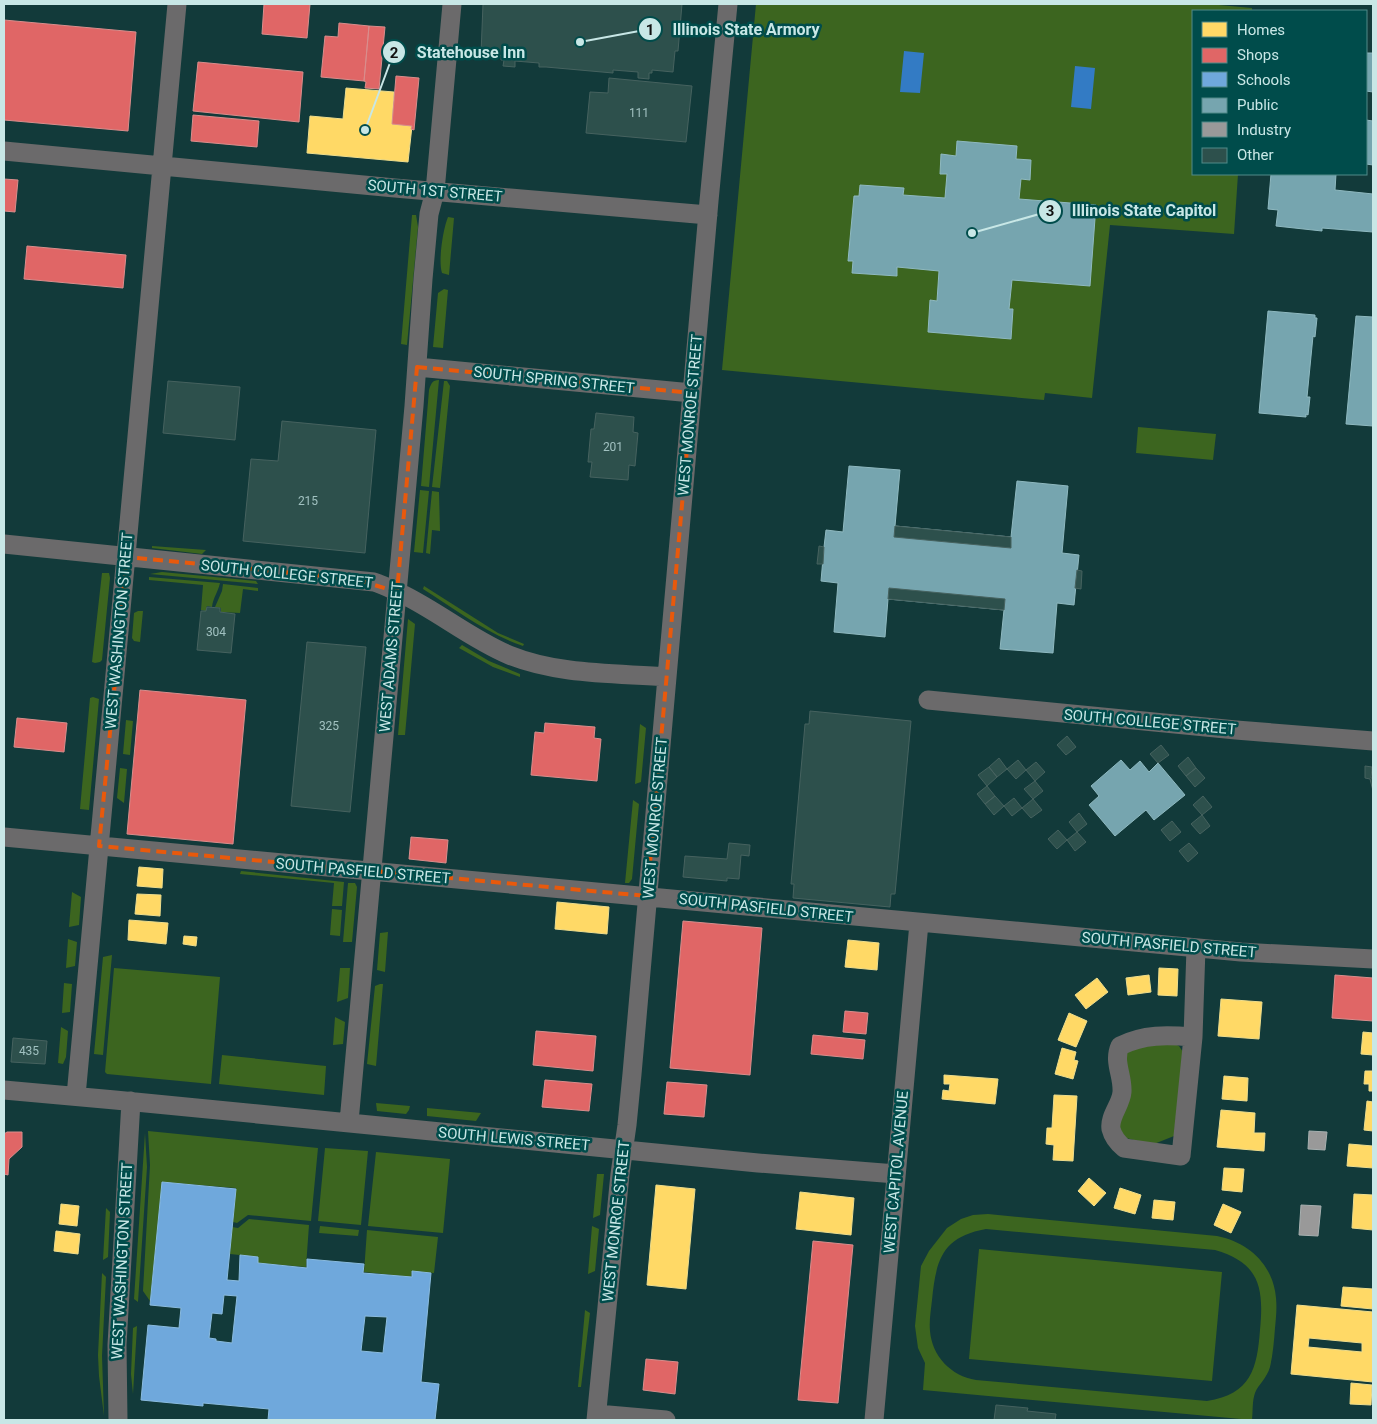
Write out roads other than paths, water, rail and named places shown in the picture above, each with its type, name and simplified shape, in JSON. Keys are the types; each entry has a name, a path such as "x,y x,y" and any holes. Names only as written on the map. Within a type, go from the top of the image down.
{"street":[{"name":"WEST WASHINGTON STREET","path":"76,1096 177,4"},
{"name":"WEST ADAMS STREET","path":"349,1122 414,406 429,214 435,191 452,4"},
{"name":"WEST MONROE STREET","path":"597,1417 623,1149 628,1117 728,4"},
{"name":"SOUTH 1ST STREET","path":"4,151 708,215"},
{"name":"SOUTH SPRING STREET","path":"416,367 692,393"},
{"name":"SOUTH COLLEGE STREET","path":"4,544 355,579 380,584 428,607 485,643 509,655 538,664 565,669 667,677"},
{"name":"SOUTH COLLEGE STREET","path":"928,700 1236,730 1373,741"},
{"name":"SOUTH PASFIELD STREET","path":"4,837 1196,948 1373,959"},
{"name":"WEST CAPITOL AVENUE","path":"874,1420 919,923"},
{"path":"1193,1037 1165,1035 1141,1038 1120,1046 1116,1060 1122,1091 1119,1106 1111,1121 1112,1130 1118,1144 1124,1148 1181,1156 1193,1037 1196,948"},
{"name":"SOUTH LEWIS STREET","path":"4,1090 896,1174"},
{"name":"WEST WASHINGTON STREET","path":"118,1420 117,1345 131,1101"},
{"path":"597,1417 666,1420"}],"water":[{"path":"904,51 924,53 920,93 900,92"},
{"path":"1075,66 1095,68 1091,109 1071,107"}],"place":[{"name":"Illinois State Armory","path":"580,42"},
{"name":"Statehouse Inn","path":"365,130"},
{"name":"Illinois State Capitol","path":"972,233"}]}
